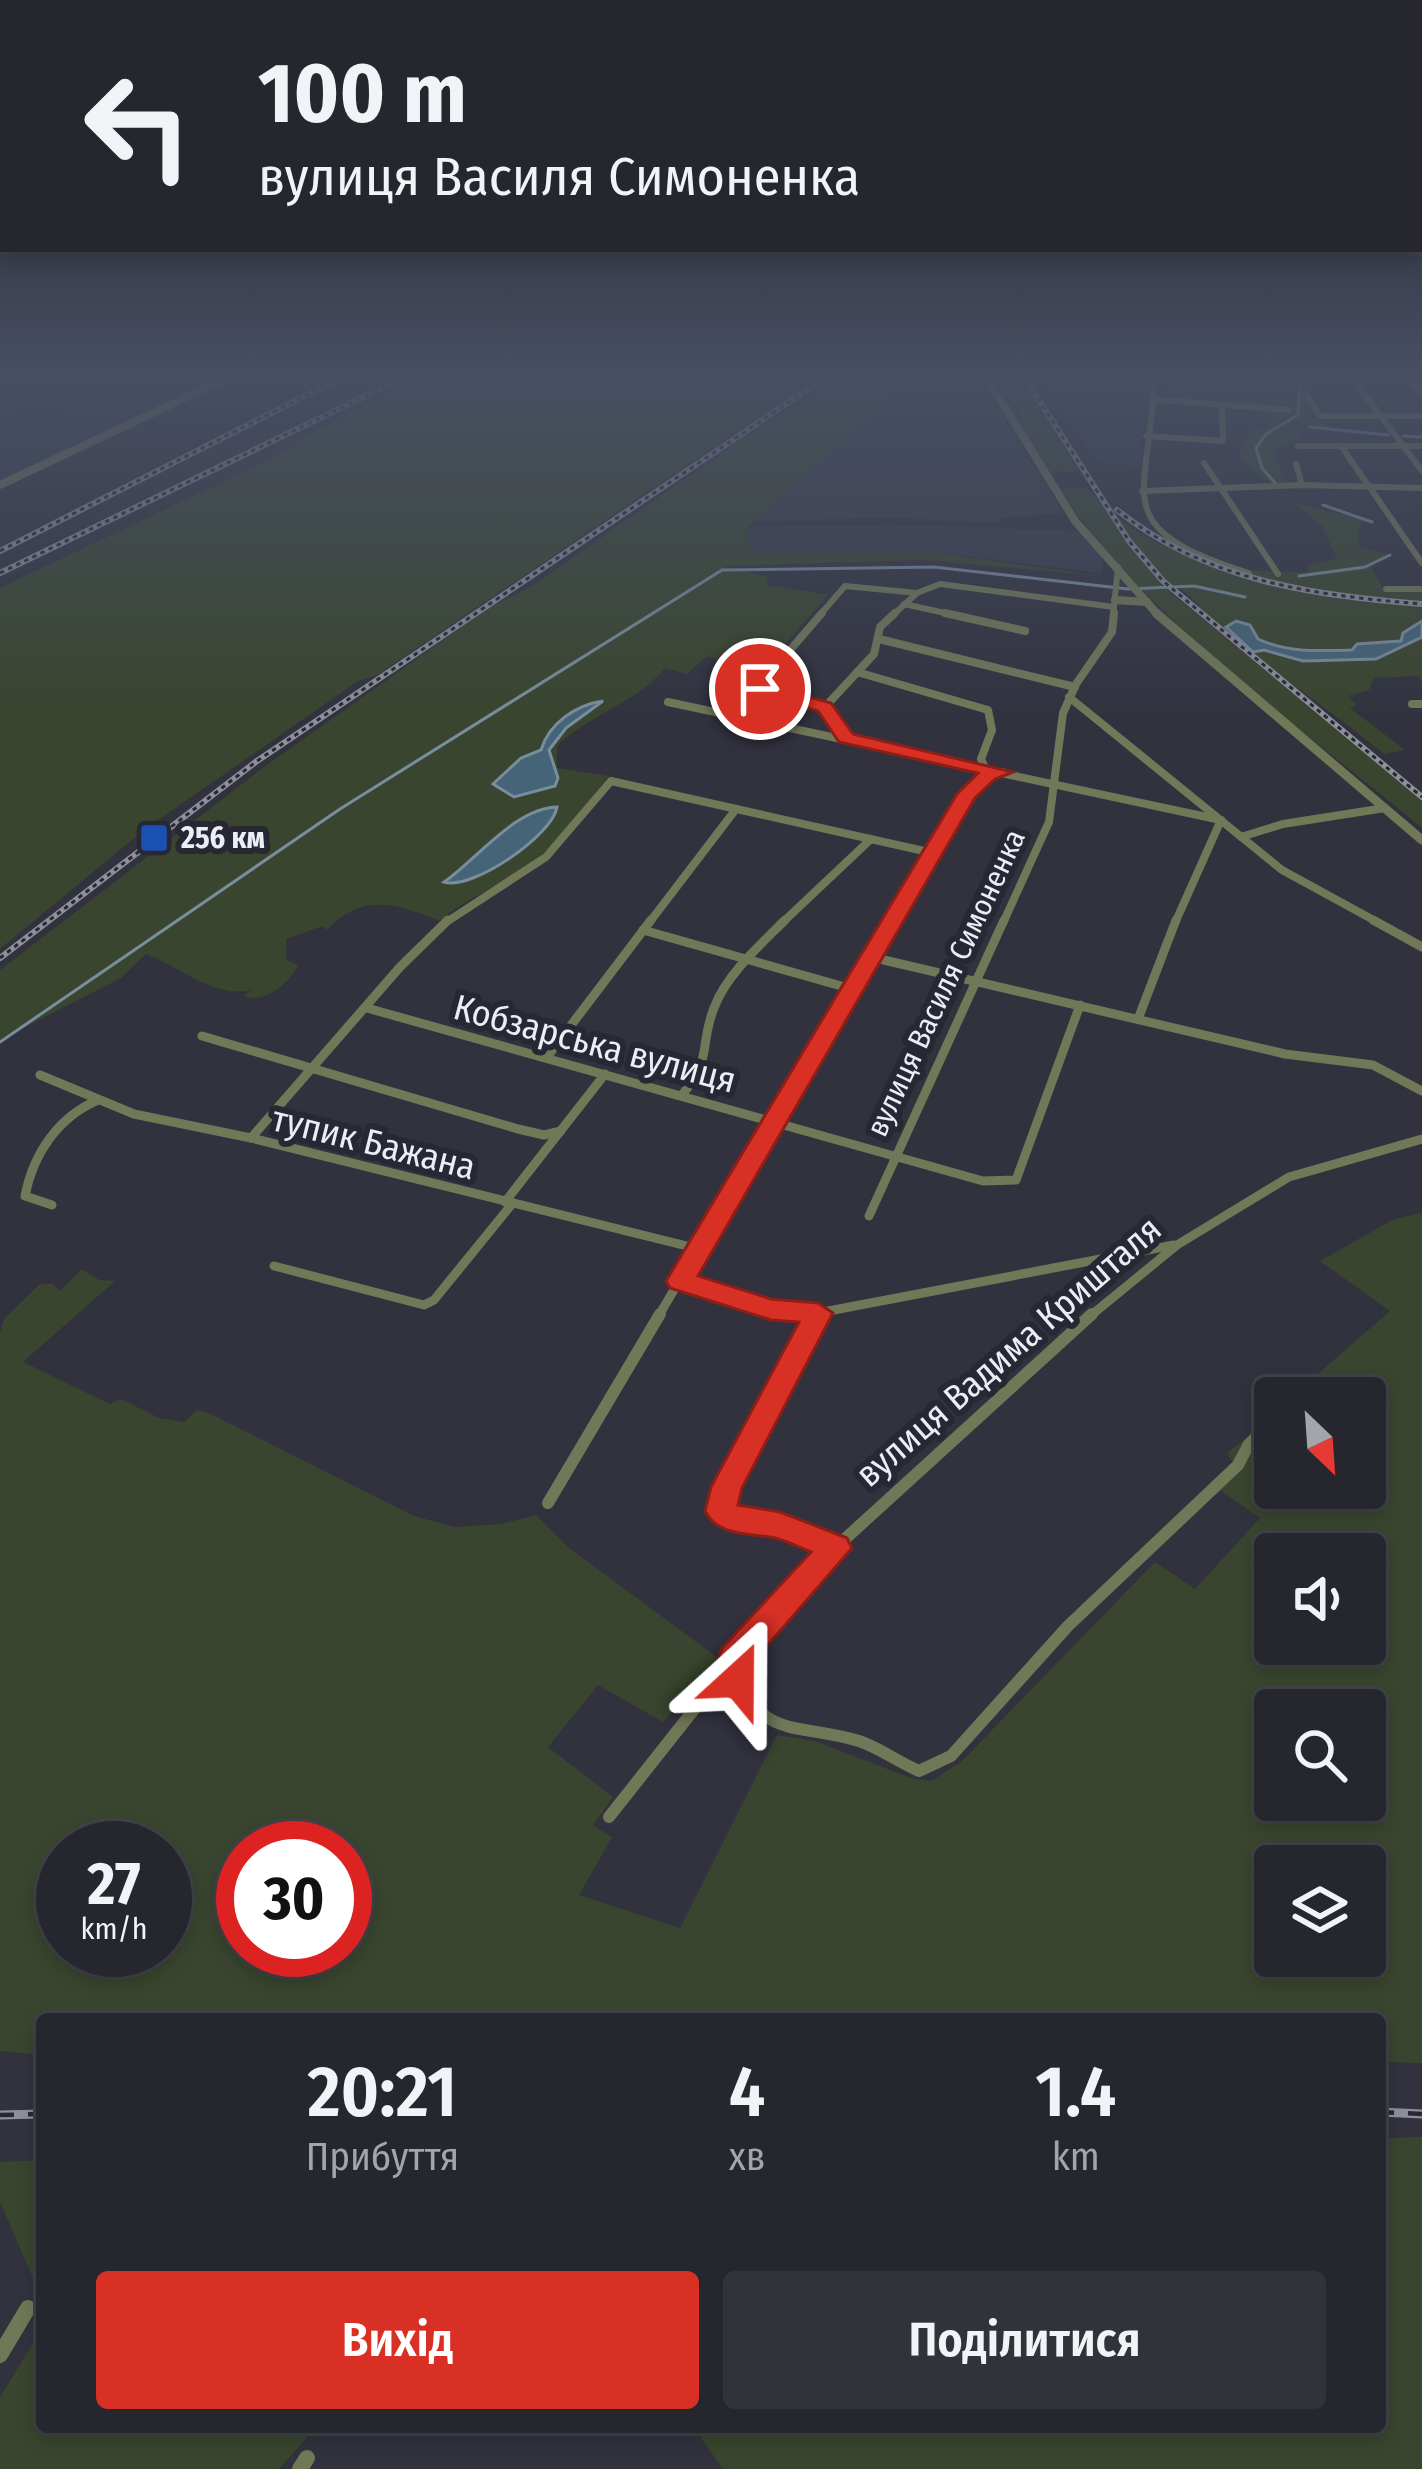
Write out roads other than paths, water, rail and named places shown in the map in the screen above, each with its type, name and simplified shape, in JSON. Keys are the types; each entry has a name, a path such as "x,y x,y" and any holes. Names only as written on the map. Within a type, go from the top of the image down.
{"street":[{"path":"1057,490 1076,521 1145,599 1211,664 1422,840"},
{"path":"1172,490 1142,491 1147,519 1159,536 1202,558 1249,573"},
{"path":"1221,490 1278,574"},
{"path":"1373,490 1422,563"},
{"name":"вулиця Василя Симоненка","path":"869,1216 1049,822 1051,784 1072,692 1112,632 1118,567"},
{"path":"825,707 874,654 880,627 917,593 940,584 1145,599"},
{"path":"846,738 825,707 777,696 759,686 840,589 872,586 917,593"},
{"path":"1386,590 1422,590"},
{"path":"904,604 1025,631"},
{"path":"879,639 1072,692 1295,879 1422,947"},
{"path":"857,672 988,710 992,730 981,759 985,768"},
{"path":"668,702 1221,820"},
{"path":"548,1503 932,853 977,783 990,773 1003,772"},
{"path":"251,1138 400,967 456,913 546,857 611,782 932,853"},
{"path":"1241,837 1283,824 1385,808"},
{"path":"547,1057 736,809"},
{"path":"1138,1019 1190,884 1221,820"},
{"path":"682,1095 706,1064 717,998 748,960 871,839"},
{"path":"643,931 852,989"},
{"path":"871,957 1286,1054 1373,1066 1422,1091"},
{"name":"Кобзарська вулиця","path":"367,1008 983,1181 1016,1180 1080,1006"},
{"path":"202,1036 544,1135 561,1131"},
{"path":"274,1266 424,1305 434,1300 605,1074"},
{"name":"тупик Бажана","path":"40,1075 134,1114 251,1138 699,1249"},
{"path":"52,1205 25,1196 26,1181 40,1152 71,1114 98,1100"},
{"name":"вулиця Вадима Кришталя","path":"609,1817 734,1659 836,1548 916,1471 1177,1245 1288,1178 1422,1139"},
{"path":"680,1281 771,1309 818,1313 1177,1245"},
{"path":"818,1313 727,1487 721,1511 742,1522 780,1525 836,1548"},
{"path":"734,1659 738,1680 753,1702 791,1730 862,1742 889,1761 919,1771 951,1756 1068,1626 1238,1465 1254,1439"},
{"path":"0,2355 28,2308"}],"waterway":[{"path":"1323,505 1372,522"},
{"path":"1299,576 1365,567 1390,555"},
{"path":"0,1042 340,809 722,570 934,567 1128,589 1194,586 1245,597"}],"railway":[{"path":"0,551 119,490"},
{"path":"0,573 171,490"},
{"path":"0,958 257,761 658,490"},
{"path":"1097,490 1129,541 1163,581 1422,797"},
{"path":"1117,510 1151,534 1224,569 1340,596 1422,604"},
{"path":"1386,2112 1422,2114"},
{"path":"0,2115 36,2114"}],"place":[{"name":"256 км","path":"154,838"}]}
